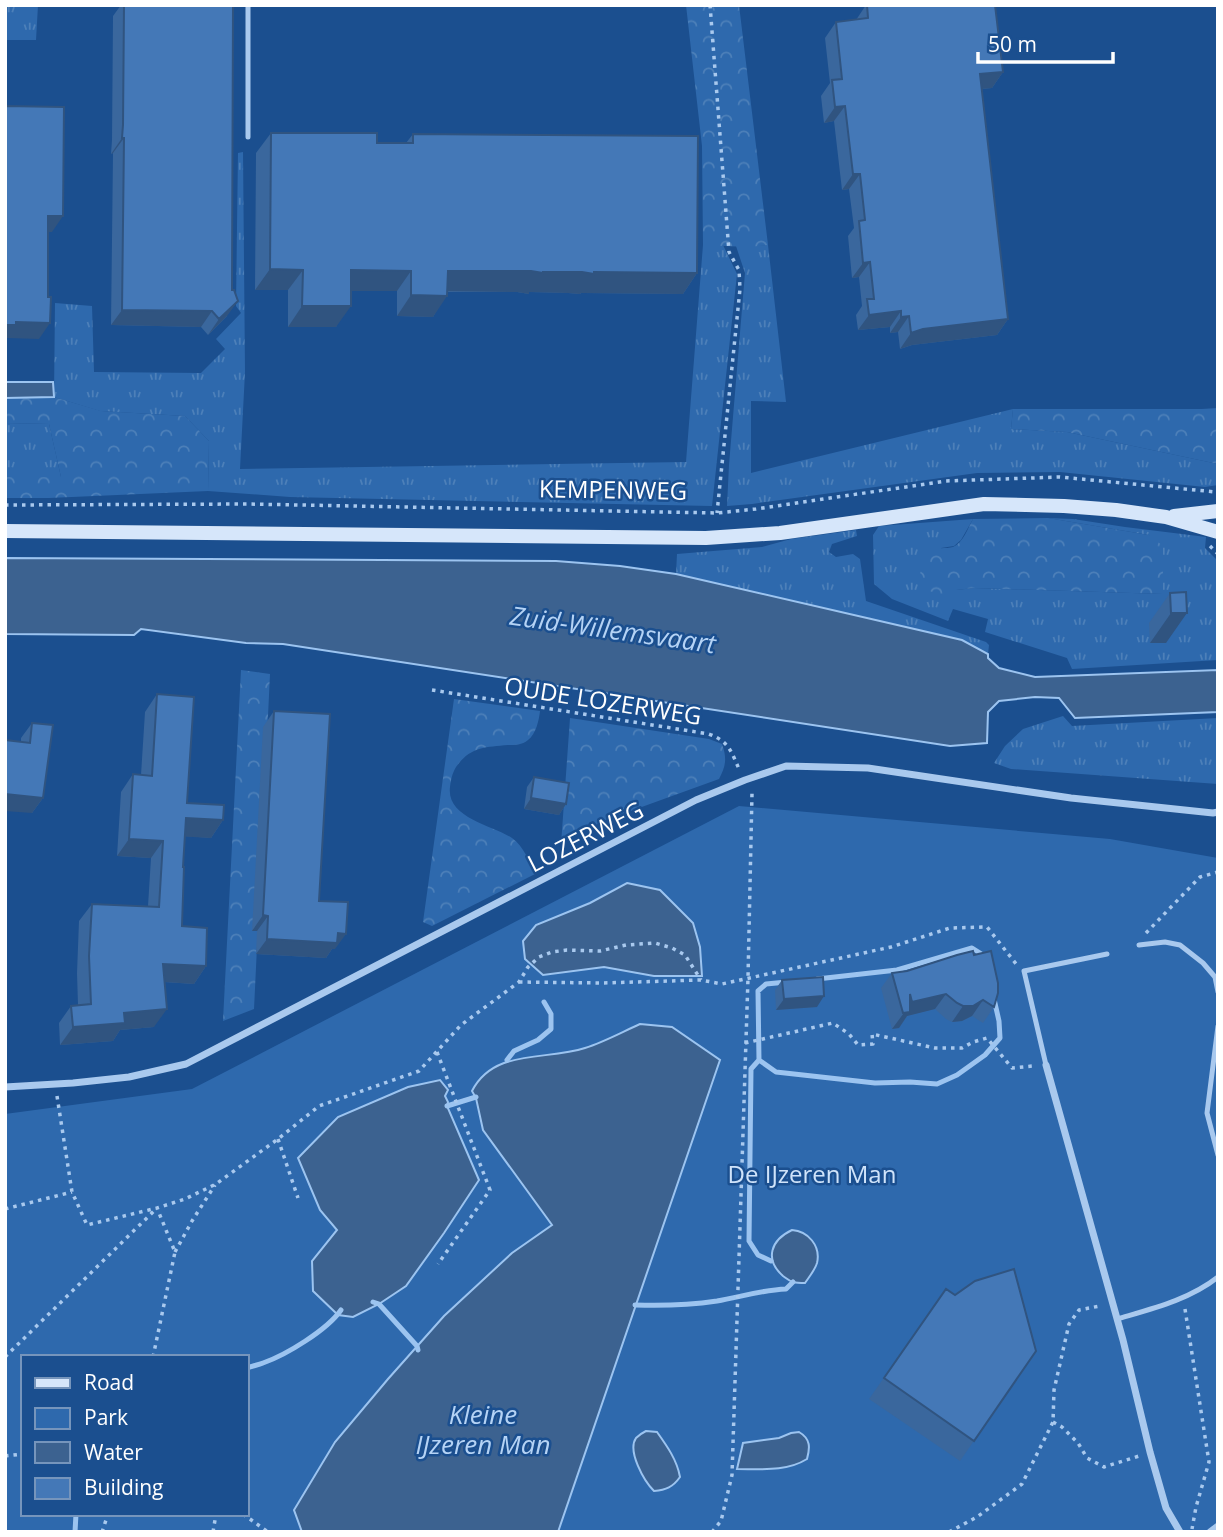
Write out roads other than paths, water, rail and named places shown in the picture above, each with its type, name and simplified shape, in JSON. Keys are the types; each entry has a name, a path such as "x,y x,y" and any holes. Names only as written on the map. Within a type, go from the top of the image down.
{"main road":[{"name":"KEMPENWEG","path":"5,531 706,538 780,533 984,504 1064,506 1166,517 1218,532"},
{"name":"KEMPENWEG","path":"1166,517 1218,511"}],"street":[{"name":"LOZERWEG","path":"5,1087 129,1077 186,1064 696,800 786,766 868,768 1071,798 1216,814"},
{"path":"1046,1065 1117,1319 1166,1508 1180,1532"},
{"path":"1210,1532 1218,1526"}],"lane":[{"path":"248,5 248,137"},
{"path":"1139,945 1165,942 1180,946 1203,963 1215,977 1218,992"},
{"path":"1046,1065 1024,971 1107,954"},
{"path":"1218,1026 1207,1113 1218,1155"},
{"path":"1117,1319 1183,1297 1207,1286 1218,1277"}],"water":[{"path":"5,382 53,382 54,397 5,398"},
{"name":"Zuid-Willemsvaart","path":"5,558 556,561 620,566 676,574 962,640 988,654 988,658 999,668 1035,677 1218,670 1218,712 1075,718 1059,698 1035,697 999,701 988,712 987,743 950,746 283,644 246,643 141,629 134,635 5,634"},
{"path":"627,883 660,890 693,923 700,947 702,976 654,976 604,967 543,975 525,959 523,941 536,925 590,903"},
{"name":"Kleine IJzeren Man","path":"640,1024 672,1027 720,1060 558,1532 302,1532 294,1510 335,1442 444,1316 512,1253 552,1225 483,1130 472,1091 482,1077 507,1062 585,1048"},
{"path":"440,1080 448,1090 445,1096 447,1106 479,1180 406,1286 353,1317 338,1315 313,1291 312,1261 337,1230 320,1210 298,1158 338,1117 408,1087"},
{"path":"792,1230 808,1236 817,1251 816,1266 805,1283 789,1280 773,1263 772,1250 775,1244"},
{"path":"646,1431 657,1432 677,1465 680,1477 666,1489 654,1491 635,1458 636,1438"},
{"path":"799,1432 809,1444 807,1459 782,1468 737,1469 743,1443"}],"waterway":[{"path":"817,979 897,970 972,948 983,955 984,959"},
{"path":"771,1261 758,1255 749,1241 751,1069 759,1060 758,991 766,984 787,982"},
{"path":"759,1060 776,1072 875,1083 937,1084 957,1075 985,1055 1000,1038 994,999"},
{"path":"507,1060 514,1051 538,1040 551,1029 551,1014 544,1002"},
{"path":"447,1106 476,1097"},
{"path":"635,1305 717,1301 786,1289 793,1282"},
{"path":"373,1302 379,1304 418,1350"},
{"path":"248,1368 294,1348 326,1326 341,1310"},
{"path":"75,1532 76,1516"}],"park label":[{"name":"De IJzeren Man","path":"812,1173"}]}
